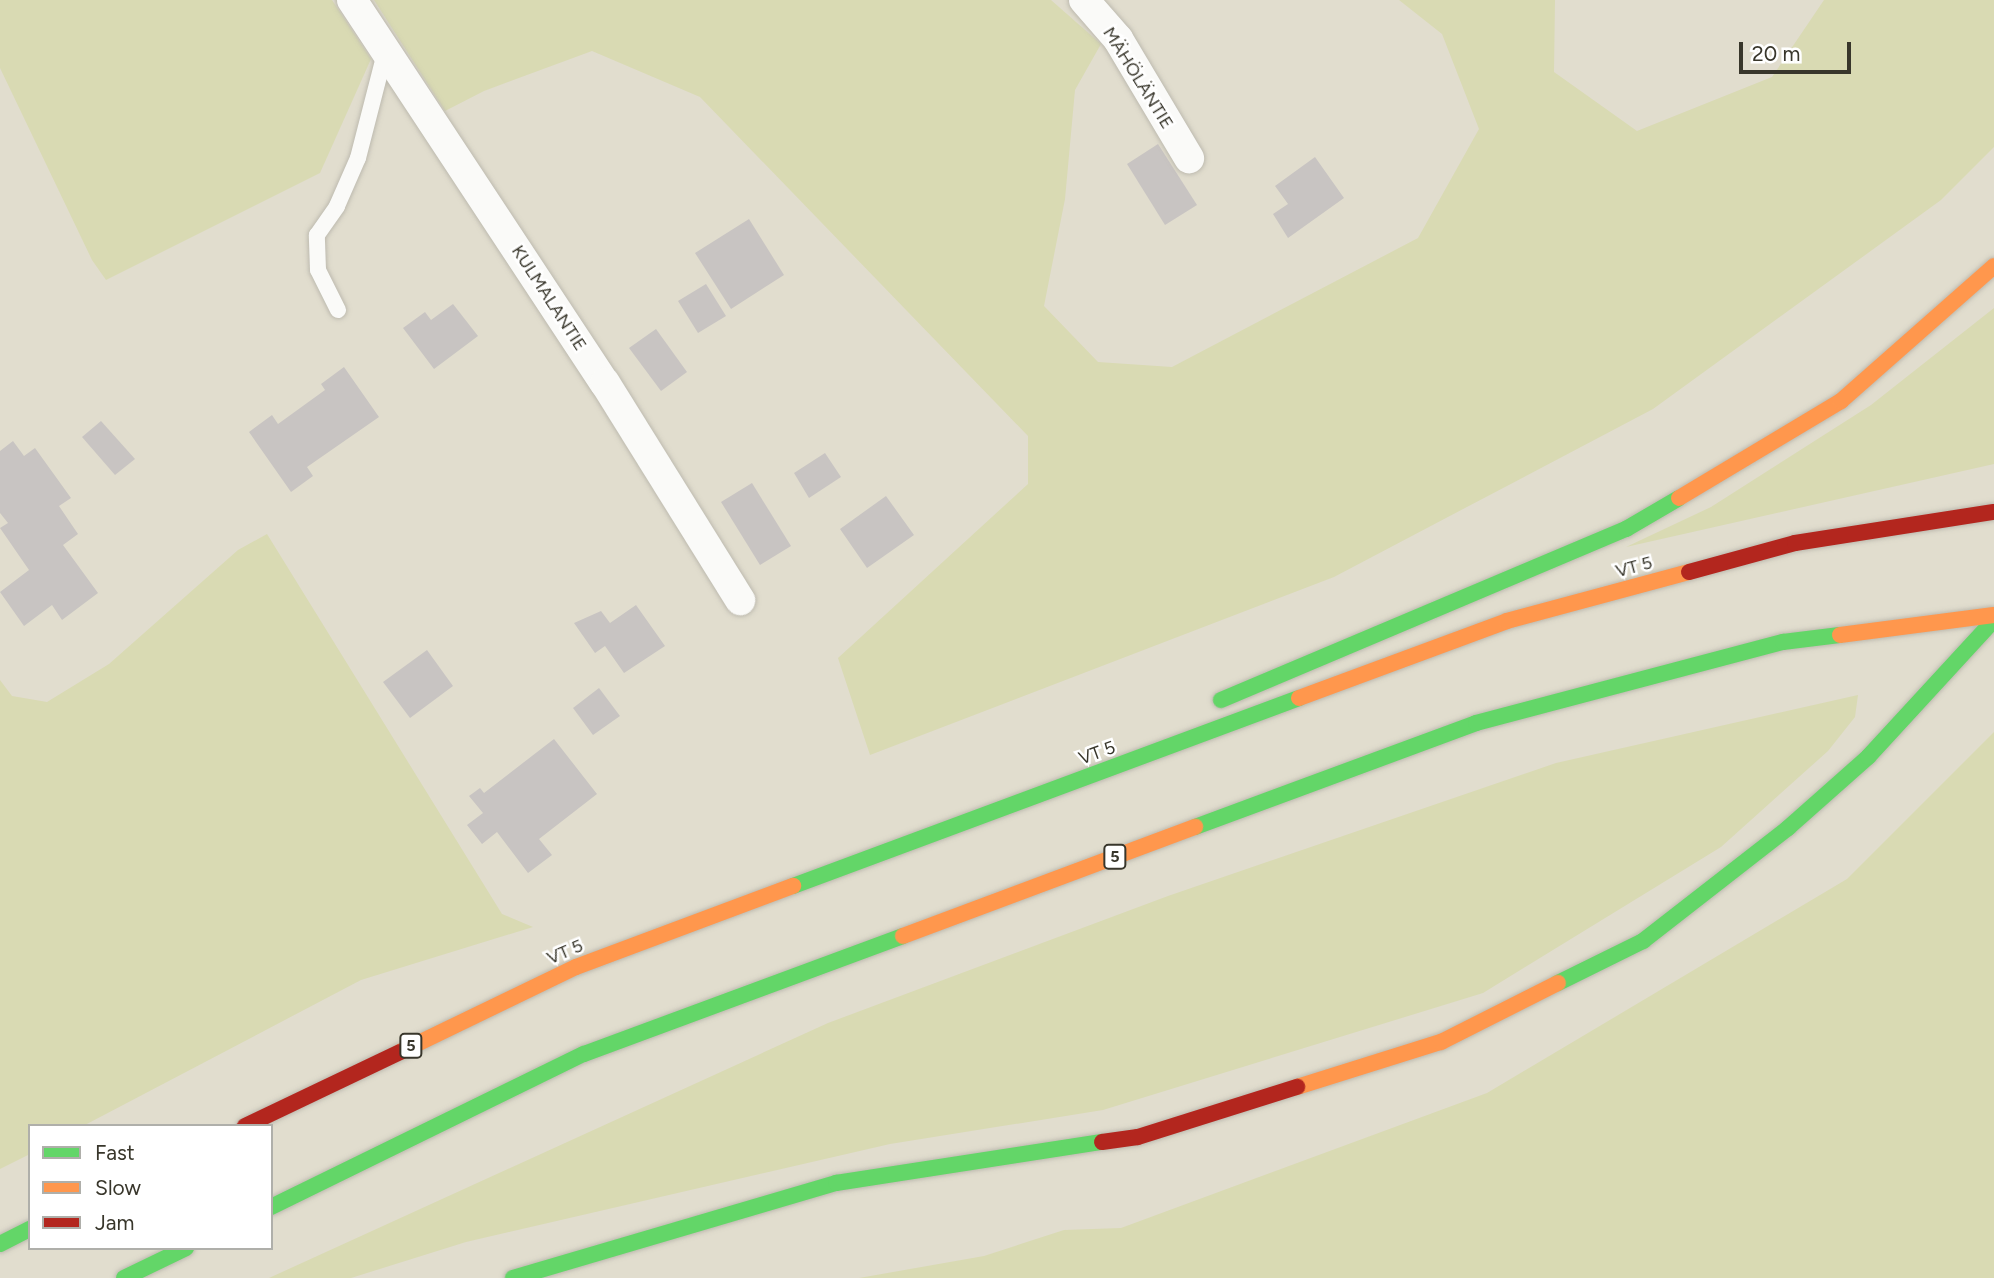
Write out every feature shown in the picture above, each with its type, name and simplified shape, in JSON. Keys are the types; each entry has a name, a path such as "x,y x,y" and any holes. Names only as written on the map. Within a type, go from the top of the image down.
{"highway":[{"path":"1209,705 1626,529 1841,401 1994,266"},
{"name":"VT 5","path":"249,1124 576,967 1507,621 1795,543 1994,512"},
{"name":"5","path":"273,1206 584,1054 1476,723 1783,642 1994,615"},
{"path":"513,1278 836,1183 1138,1137 1441,1042 1643,941 1788,828 1868,757 1994,620"},
{"path":"576,967 1041,775"},
{"path":"0,1244 28,1230"},
{"path":"124,1278 182,1250"}],"street":[{"name":"KULMALANTIE","path":"352,0 605,383 740,600"},
{"name":"MÄHÖLÄNTIE","path":"1084,0 1118,39 1189,158"}],"lane":[{"path":"338,310 318,270 317,235 337,206 358,158 386,51"}],"green space":[{"path":"0,0 332,0 371,59 320,173 106,280 92,260 0,68"},
{"path":"374,0 1051,0 1101,44 1075,90 1065,199 1044,306 1098,362 1172,367 1418,238 1479,129 1442,34 1399,0 1555,0 1554,72 1637,131 1772,77 1824,0 1994,0 1994,147 1941,200 1653,409 1334,577 870,755 838,658 1028,484 1028,436 700,97 592,51 484,91 445,111"},
{"path":"1994,308 1994,464 1626,547 1711,507 1871,405"},
{"path":"267,534 502,914 533,927 361,980 87,1124 28,1124 28,1155 0,1169 0,680 12,696 47,702 109,664 238,550"},
{"path":"1858,695 1855,717 1828,751 1721,847 1483,993 1103,1110 890,1144 466,1242 351,1278 269,1278 828,1023 1168,896 1556,763"},
{"path":"1994,732 1994,1278 859,1278 984,1256 1064,1230 1121,1228 1487,1093 1847,879"}],"building":[{"path":"1158,144 1197,205 1165,225 1127,164"},
{"path":"1315,157 1344,198 1288,238 1273,214 1288,204 1275,186"},
{"path":"749,219 784,275 731,309 695,253"},
{"path":"706,284 726,316 698,333 678,301"},
{"path":"453,304 478,336 434,369 403,328 425,312 431,320"},
{"path":"656,329 687,372 661,391 629,348"},
{"path":"344,367 379,417 307,467 313,476 291,492 249,432 272,415 278,424 325,390 321,384"},
{"path":"101,421 135,459 115,475 82,437"},
{"path":"13,441 24,456 35,448 71,498 59,506 78,534 63,545 98,593 62,620 52,605 24,626 0,592 29,570 0,528 8,523 0,513 0,451"},
{"path":"825,453 841,477 809,498 794,473"},
{"path":"752,483 791,546 760,565 721,502"},
{"path":"886,496 914,535 867,568 840,529"},
{"path":"636,605 665,646 624,673 605,646 595,653 574,623 601,611 610,623"},
{"path":"427,650 453,686 410,718 383,682"},
{"path":"599,688 620,716 593,735 573,708"},
{"path":"554,739 597,794 539,839 552,855 528,873 497,832 482,844 467,825 483,813 469,796 480,788 484,793"}],"traffic: fast":[{"path":"1221,700 1626,529 1679,498"},
{"path":"1558,983 1643,941 1788,828 1868,757 1994,620"},
{"path":"1195,827 1476,723 1783,642 1840,635"},
{"path":"793,886 1299,698"},
{"path":"273,1206 584,1054 903,936"},
{"path":"513,1278 836,1183 1102,1142"},
{"path":"0,1244 28,1230"},
{"path":"124,1278 182,1250"}],"traffic: slow":[{"path":"1679,498 1841,401 1994,266"},
{"path":"1299,698 1507,621 1689,572"},
{"path":"1840,635 1994,615"},
{"path":"903,936 1195,827"},
{"path":"400,1052 576,967 793,886"},
{"path":"1297,1087 1441,1042 1558,983"}],"traffic: jam":[{"path":"1689,572 1795,543 1994,512"},
{"path":"249,1124 400,1052"},
{"path":"1102,1142 1138,1137 1297,1087"}]}
